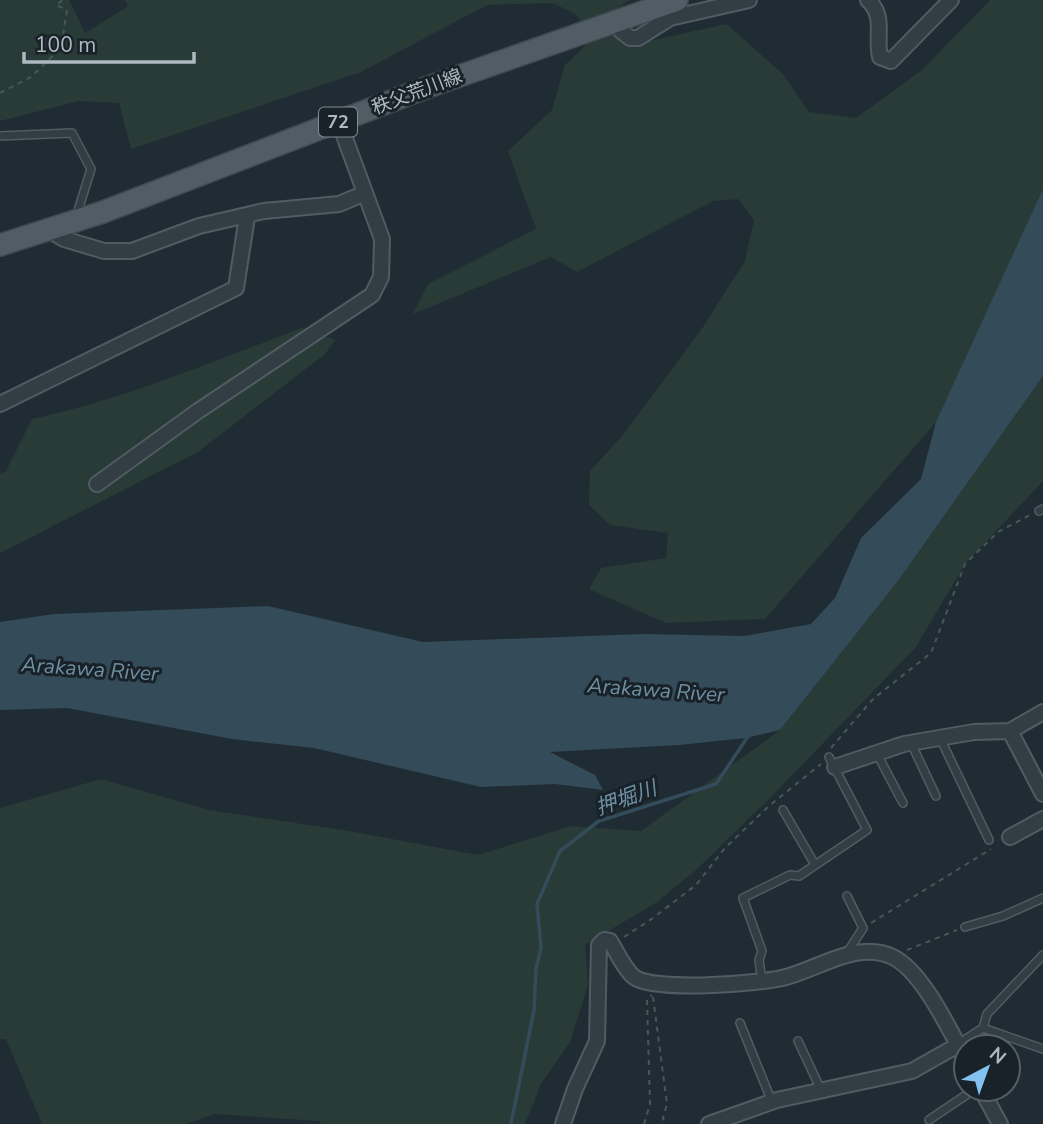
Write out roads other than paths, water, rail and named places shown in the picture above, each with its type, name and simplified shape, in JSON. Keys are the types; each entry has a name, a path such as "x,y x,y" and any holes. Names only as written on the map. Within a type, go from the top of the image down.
{"main road":[{"name":"秩父荒川線","path":"0,245 75,221 339,121 677,0"}],"street":[{"path":"617,20 621,31 630,38 638,38 670,18 749,0"},
{"path":"869,0 880,22 877,43 880,57 891,61 951,0"},
{"path":"97,484 198,411 372,295 381,277 382,239 363,194 339,121"},
{"path":"49,230 64,239 104,251 132,251 199,226 264,211 339,204 363,194"},
{"path":"0,404 236,288 247,217"},
{"path":"832,762 939,737 1010,731 1043,712"},
{"path":"1010,731 1043,794"},
{"path":"1010,837 1043,819"},
{"path":"563,1124 575,1089 597,1041 599,945 604,940 610,942 632,976 643,981 682,985 787,977 846,955 874,950 895,958 912,974 952,1036"},
{"path":"709,1124 772,1102 912,1071 952,1048"},
{"path":"989,1103 1000,1124"}],"lane":[{"path":"0,136 72,133 91,169 75,221"},
{"path":"939,737 989,840"},
{"path":"911,742 936,796"},
{"path":"876,751 902,803"},
{"path":"762,981 759,960 762,951 743,898 790,875 799,876 814,863 867,830 832,762"},
{"path":"783,810 814,863"},
{"path":"846,955 863,928 847,896"},
{"path":"965,927 1003,916 1043,898"},
{"path":"976,1033 983,1028 988,1014 1043,955"},
{"path":"740,1023 772,1102"},
{"path":"983,1028 1043,1049"},
{"path":"798,1041 821,1090"},
{"path":"929,1121 955,1103"}],"water":[{"name":"Arakawa River","path":"1043,189 1043,376 898,581 780,730 746,738 679,745 550,752 595,775 603,790 555,784 481,787 314,748 232,739 67,708 0,710 0,622 54,614 268,606 423,642 642,634 744,636 811,624 835,598 861,538 921,479 936,422"}],"waterway":[{"name":"押堀川","path":"511,1124 534,1010 536,969 541,948 537,904 560,851 599,821 716,784 749,735"}]}
